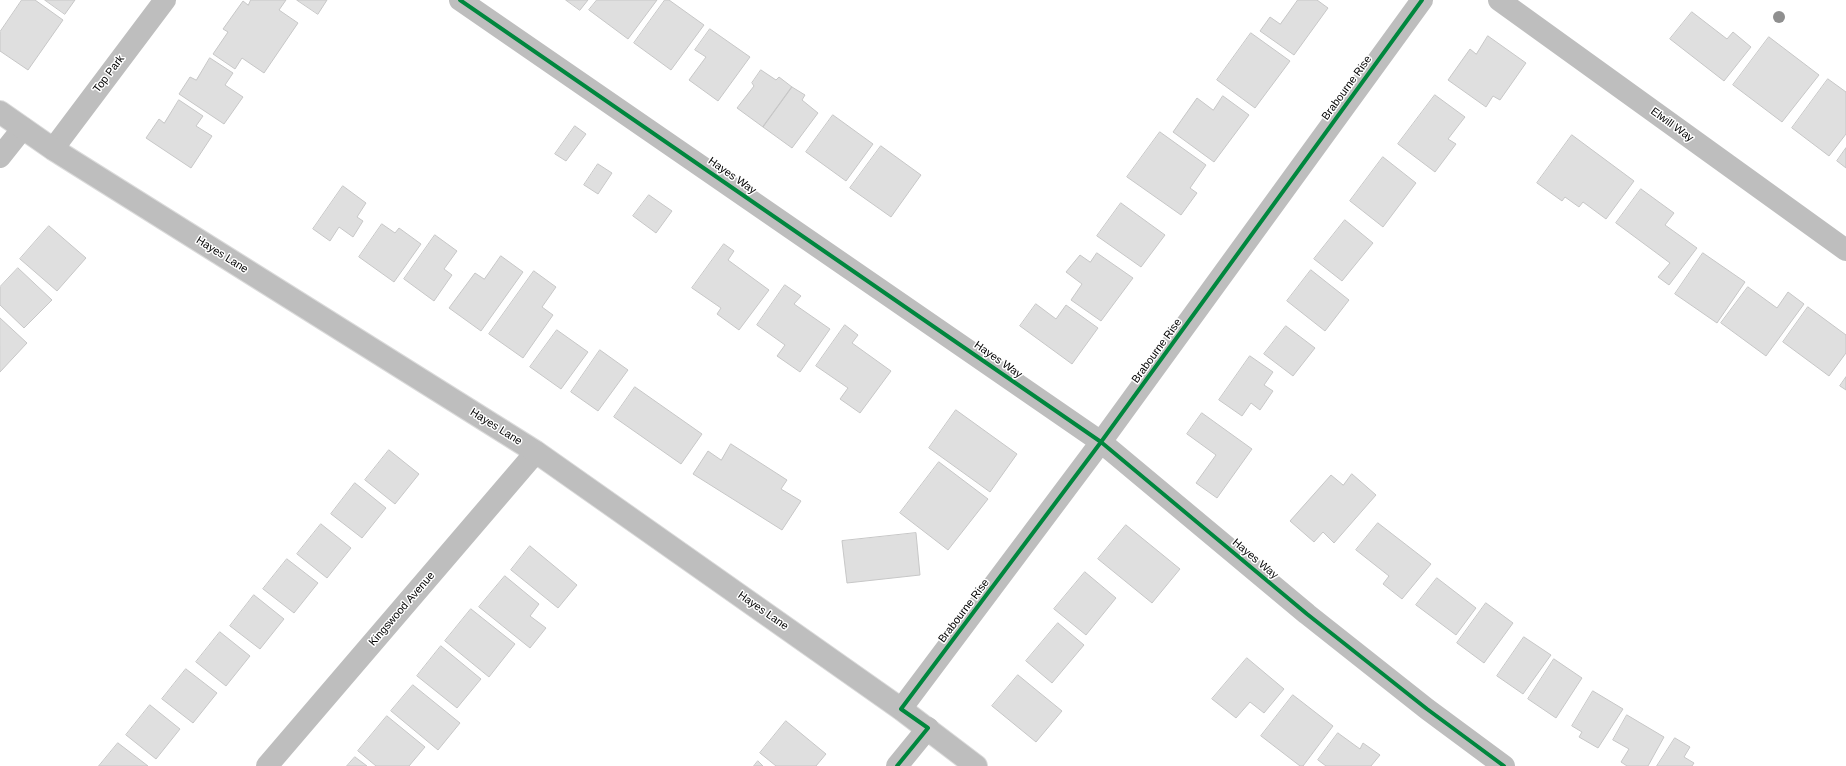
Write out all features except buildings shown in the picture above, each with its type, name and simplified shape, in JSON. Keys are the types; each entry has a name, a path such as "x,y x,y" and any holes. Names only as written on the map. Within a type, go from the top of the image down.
{"street":[{"name":"Top Park","path":"52,149 164,0"},
{"name":"Hayes Way","path":"460,0 1101,442 1307,614 1427,709 1504,766"},
{"name":"Brabourne Rise","path":"901,709 1101,442 1422,0"},
{"name":"Elwill Way","path":"1499,0 1846,250"},
{"name":"Hayes Lane","path":"0,112 52,149 536,452 928,728 976,766"},
{"path":"0,157 23,128"},
{"name":"Kingswood Avenue","path":"267,766 536,452"},
{"path":"897,766 928,728"}],"cycle path":[{"path":"460,0 1101,442 1307,614 1427,709 1504,766"},
{"path":"897,766 928,728 901,709 1101,442 1422,0"}]}
